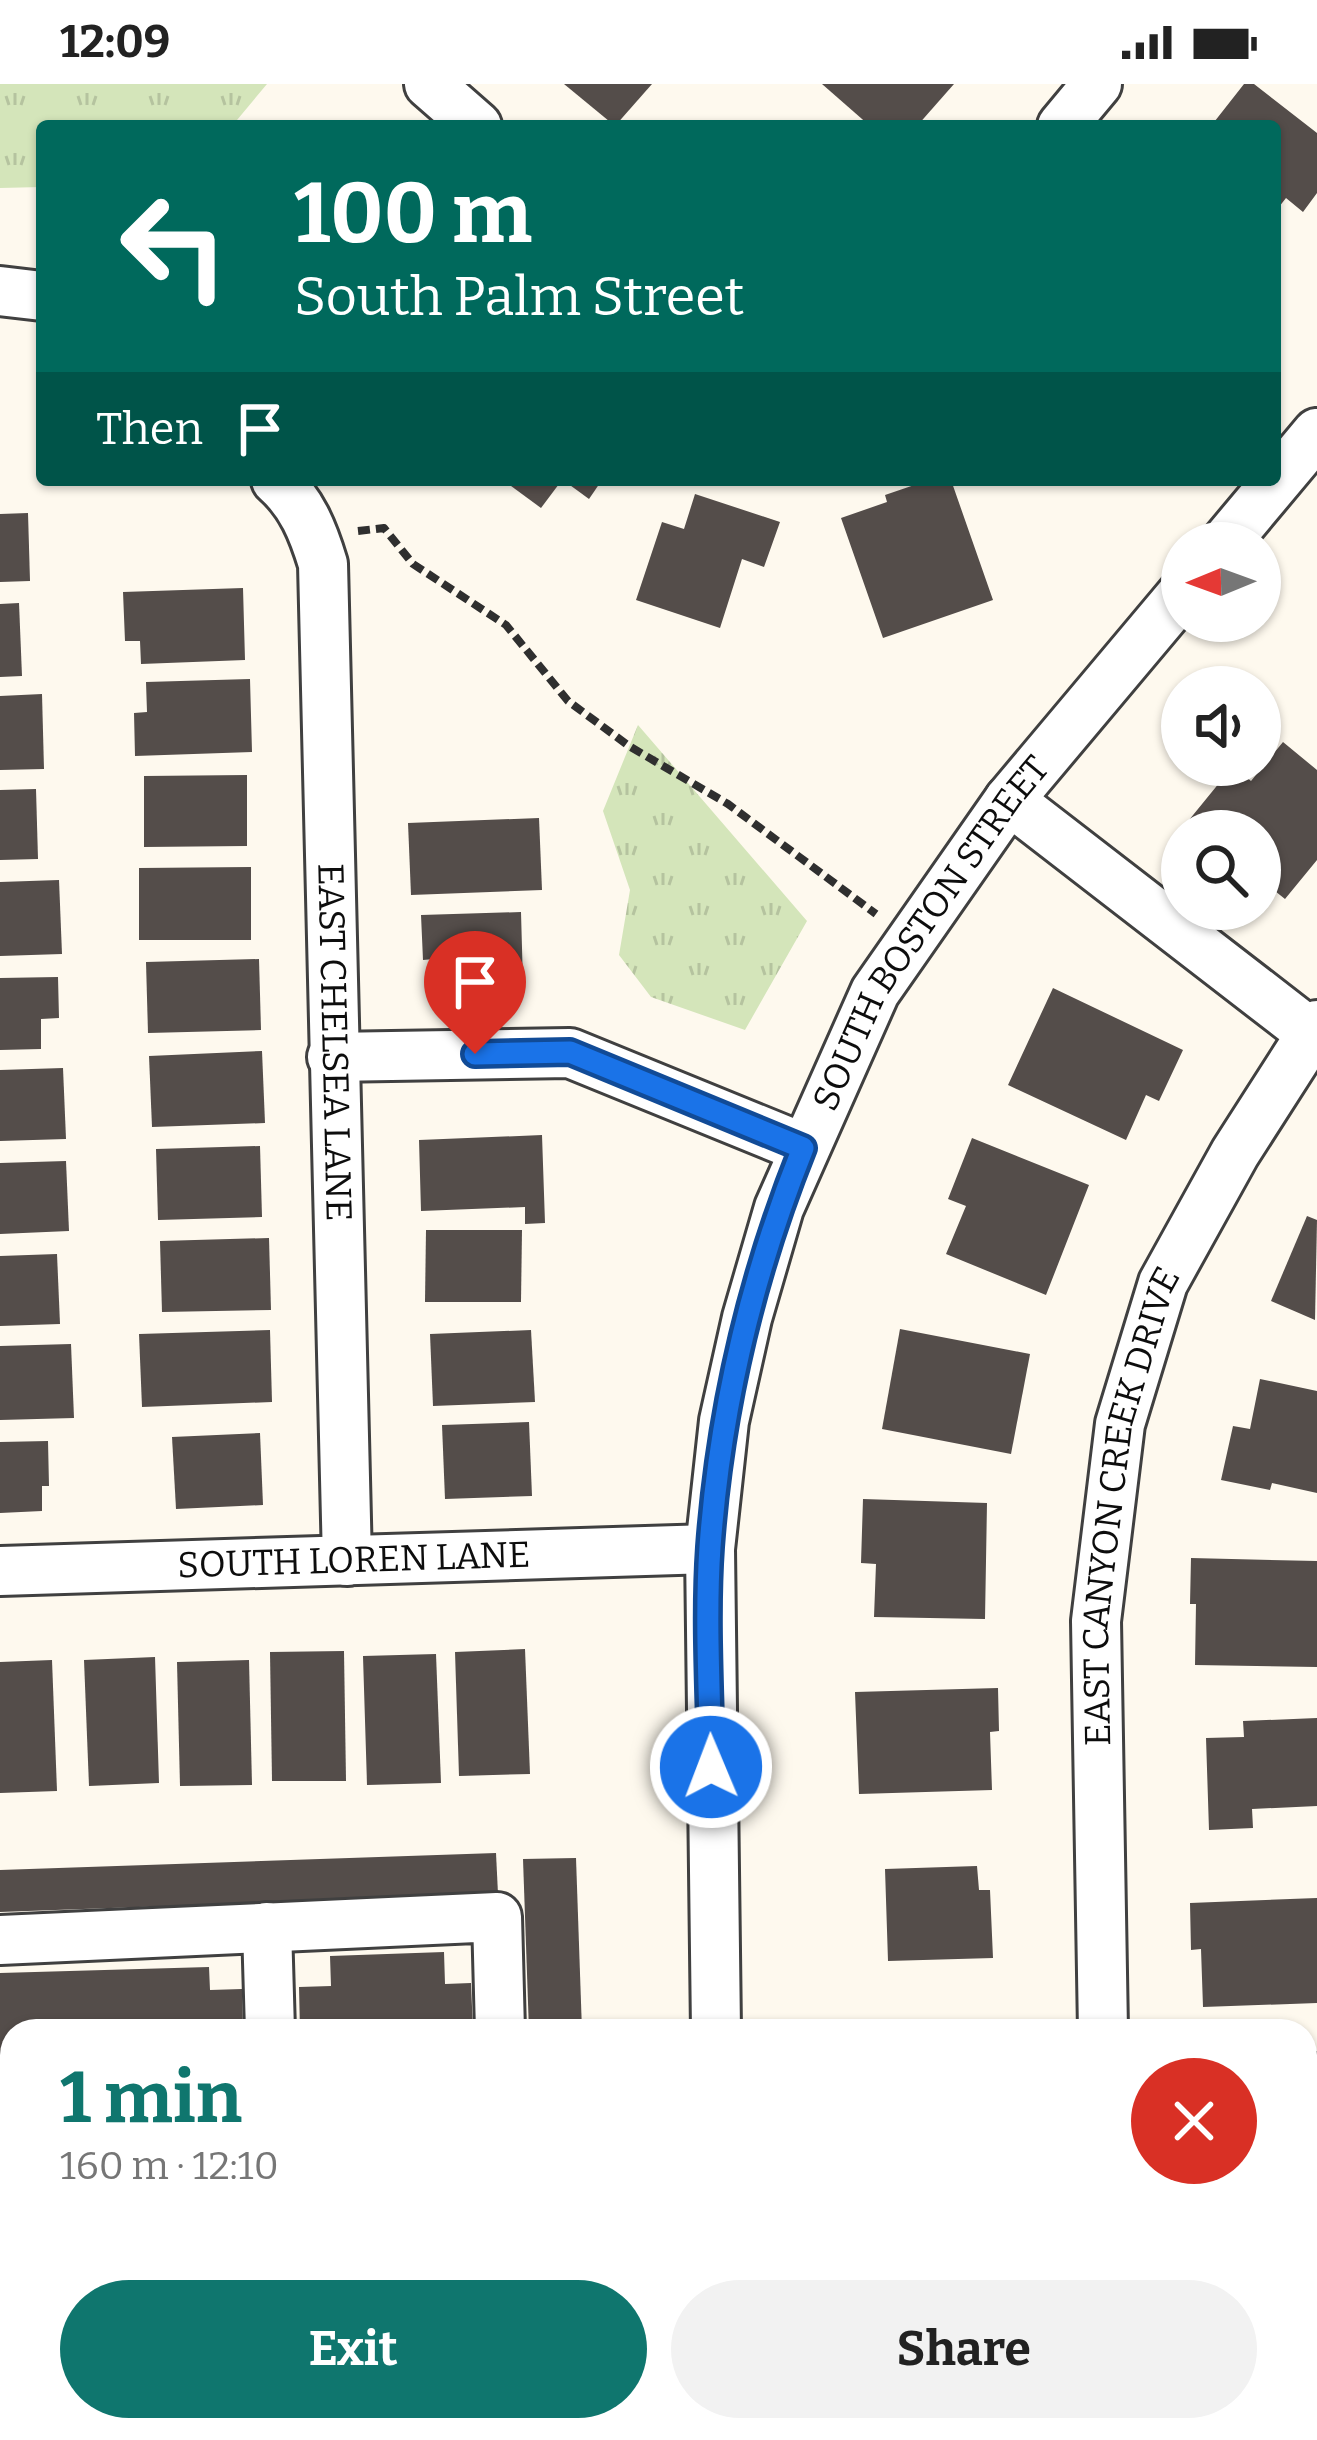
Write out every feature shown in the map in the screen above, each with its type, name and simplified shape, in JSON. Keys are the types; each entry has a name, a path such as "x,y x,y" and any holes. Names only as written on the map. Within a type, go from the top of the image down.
{"street":[{"path":"429,84 470,120"},
{"path":"1067,120 1097,84"},
{"path":"0,291 36,295"},
{"path":"1281,476 1317,433"},
{"path":"280,486 313,531"},
{"path":"1243,522 1273,486"},
{"name":"EAST CHELSEA LANE","path":"313,531 323,564 347,1561"},
{"name":"SOUTH BOSTON STREET","path":"716,2019 710,1549 724,1421 779,1208 875,992 1009,800 1161,619"},
{"path":"1009,800 1315,1032"},
{"name":"EAST CANYON CREEK DRIVE","path":"1103,2019 1096,1621 1120,1424 1162,1283 1235,1153 1315,1032"},
{"path":"332,1057 570,1052 803,1148"},
{"name":"SOUTH LOREN LANE","path":"0,1571 710,1549"},
{"path":"0,1940 497,1917 500,2019"},
{"path":"267,1928 270,2019"}],"path":[{"path":"313,531 384,528 412,564 506,625 568,701 629,746 728,804 910,942"}],"green space":[{"path":"0,84 267,84 237,120 36,120 36,187 0,188"},
{"path":"638,725 807,921 745,1030 651,997 619,955 630,890 603,811"}],"building":[{"path":"564,84 652,84 620,120 608,120"},
{"path":"822,84 954,84 922,120 863,120"},
{"path":"1244,84 1254,84 1317,133 1317,193 1303,212 1286,198 1281,204 1281,120 1216,120"},
{"path":"511,486 558,486 541,508"},
{"path":"571,486 598,486 589,499"},
{"path":"911,486 953,486 993,600 883,638 841,518 887,502 885,495"},
{"path":"695,494 780,522 764,567 742,559 720,628 636,600 662,522 684,529"},
{"path":"28,513 30,581 0,582 0,514"},
{"path":"243,588 245,660 141,664 140,641 125,641 123,592"},
{"path":"19,603 22,676 0,677 0,604"},
{"path":"250,679 252,752 135,756 134,713 147,712 146,682"},
{"path":"42,694 44,769 0,770 0,696"},
{"path":"1281,744 1317,770 1317,860 1285,899 1281,896 1281,810 1197,810 1217,786 1281,786"},
{"path":"247,775 247,846 144,847 144,776"},
{"path":"36,789 38,859 0,860 0,790"},
{"path":"539,818 542,890 411,895 408,823"},
{"path":"251,867 251,940 139,940 139,868"},
{"path":"59,880 62,954 0,956 0,882"},
{"path":"521,912 523,984 434,986 434,959 423,960 421,915"},
{"path":"259,959 261,1030 148,1033 146,962"},
{"path":"58,977 59,1018 41,1019 41,1049 0,1050 0,978"},
{"path":"1053,988 1183,1050 1159,1101 1146,1095 1126,1140 1008,1085"},
{"path":"262,1051 265,1123 152,1127 149,1056"},
{"path":"63,1068 66,1139 0,1141 0,1070"},
{"path":"542,1135 545,1223 525,1224 525,1207 421,1211 419,1140"},
{"path":"972,1138 1089,1185 1046,1295 946,1254 966,1206 948,1199"},
{"path":"260,1146 262,1217 158,1220 156,1149"},
{"path":"66,1161 69,1231 0,1234 0,1163"},
{"path":"1307,1216 1317,1220 1315,1320 1271,1301"},
{"path":"426,1230 522,1230 521,1302 425,1302"},
{"path":"269,1238 271,1310 162,1312 160,1241"},
{"path":"57,1254 60,1324 0,1326 0,1256"},
{"path":"900,1329 1030,1354 1011,1454 882,1429"},
{"path":"270,1330 272,1402 142,1407 139,1334"},
{"path":"531,1330 535,1402 433,1406 430,1334"},
{"path":"71,1344 74,1418 0,1420 0,1346"},
{"path":"1260,1379 1317,1391 1317,1493 1272,1483 1270,1490 1221,1480 1233,1426 1250,1429"},
{"path":"529,1422 532,1496 445,1499 442,1425"},
{"path":"260,1433 263,1505 176,1509 172,1437"},
{"path":"48,1441 49,1486 42,1486 42,1511 0,1513 0,1442"},
{"path":"863,1499 987,1503 985,1619 874,1617 876,1564 861,1563"},
{"path":"1191,1558 1317,1561 1317,1667 1195,1665"},
{"path":"525,1649 530,1774 459,1776 455,1652"},
{"path":"344,1651 346,1781 272,1781 270,1652"},
{"path":"436,1654 441,1783 367,1785 363,1656"},
{"path":"155,1657 159,1783 89,1786 84,1660"},
{"path":"52,1660 57,1791 0,1793 0,1662"},
{"path":"249,1660 252,1785 180,1786 177,1662"},
{"path":"998,1688 999,1731 990,1732 992,1790 859,1794 855,1692"},
{"path":"1317,1718 1317,1806 1252,1809 1253,1828 1209,1830 1206,1738 1244,1737 1243,1721"},
{"path":"496,1853 498,1894 0,1912 0,1870"},
{"path":"576,1858 582,2019 529,2019 523,1859"},
{"path":"977,1866 979,1890 990,1890 993,1958 888,1961 885,1869"},
{"path":"1317,1898 1317,2003 1203,2007 1201,1949 1191,1950 1190,1903"},
{"path":"444,1952 445,1984 471,1983 472,2019 300,2019 299,1987 331,1986 330,1956"},
{"path":"209,1967 210,1990 242,1989 243,2019 0,2019 0,1973"}],"route":[{"path":"475,1054 570,1052 803,1148 779,1208 747,1318 724,1421 710,1549 711,1767"}]}
